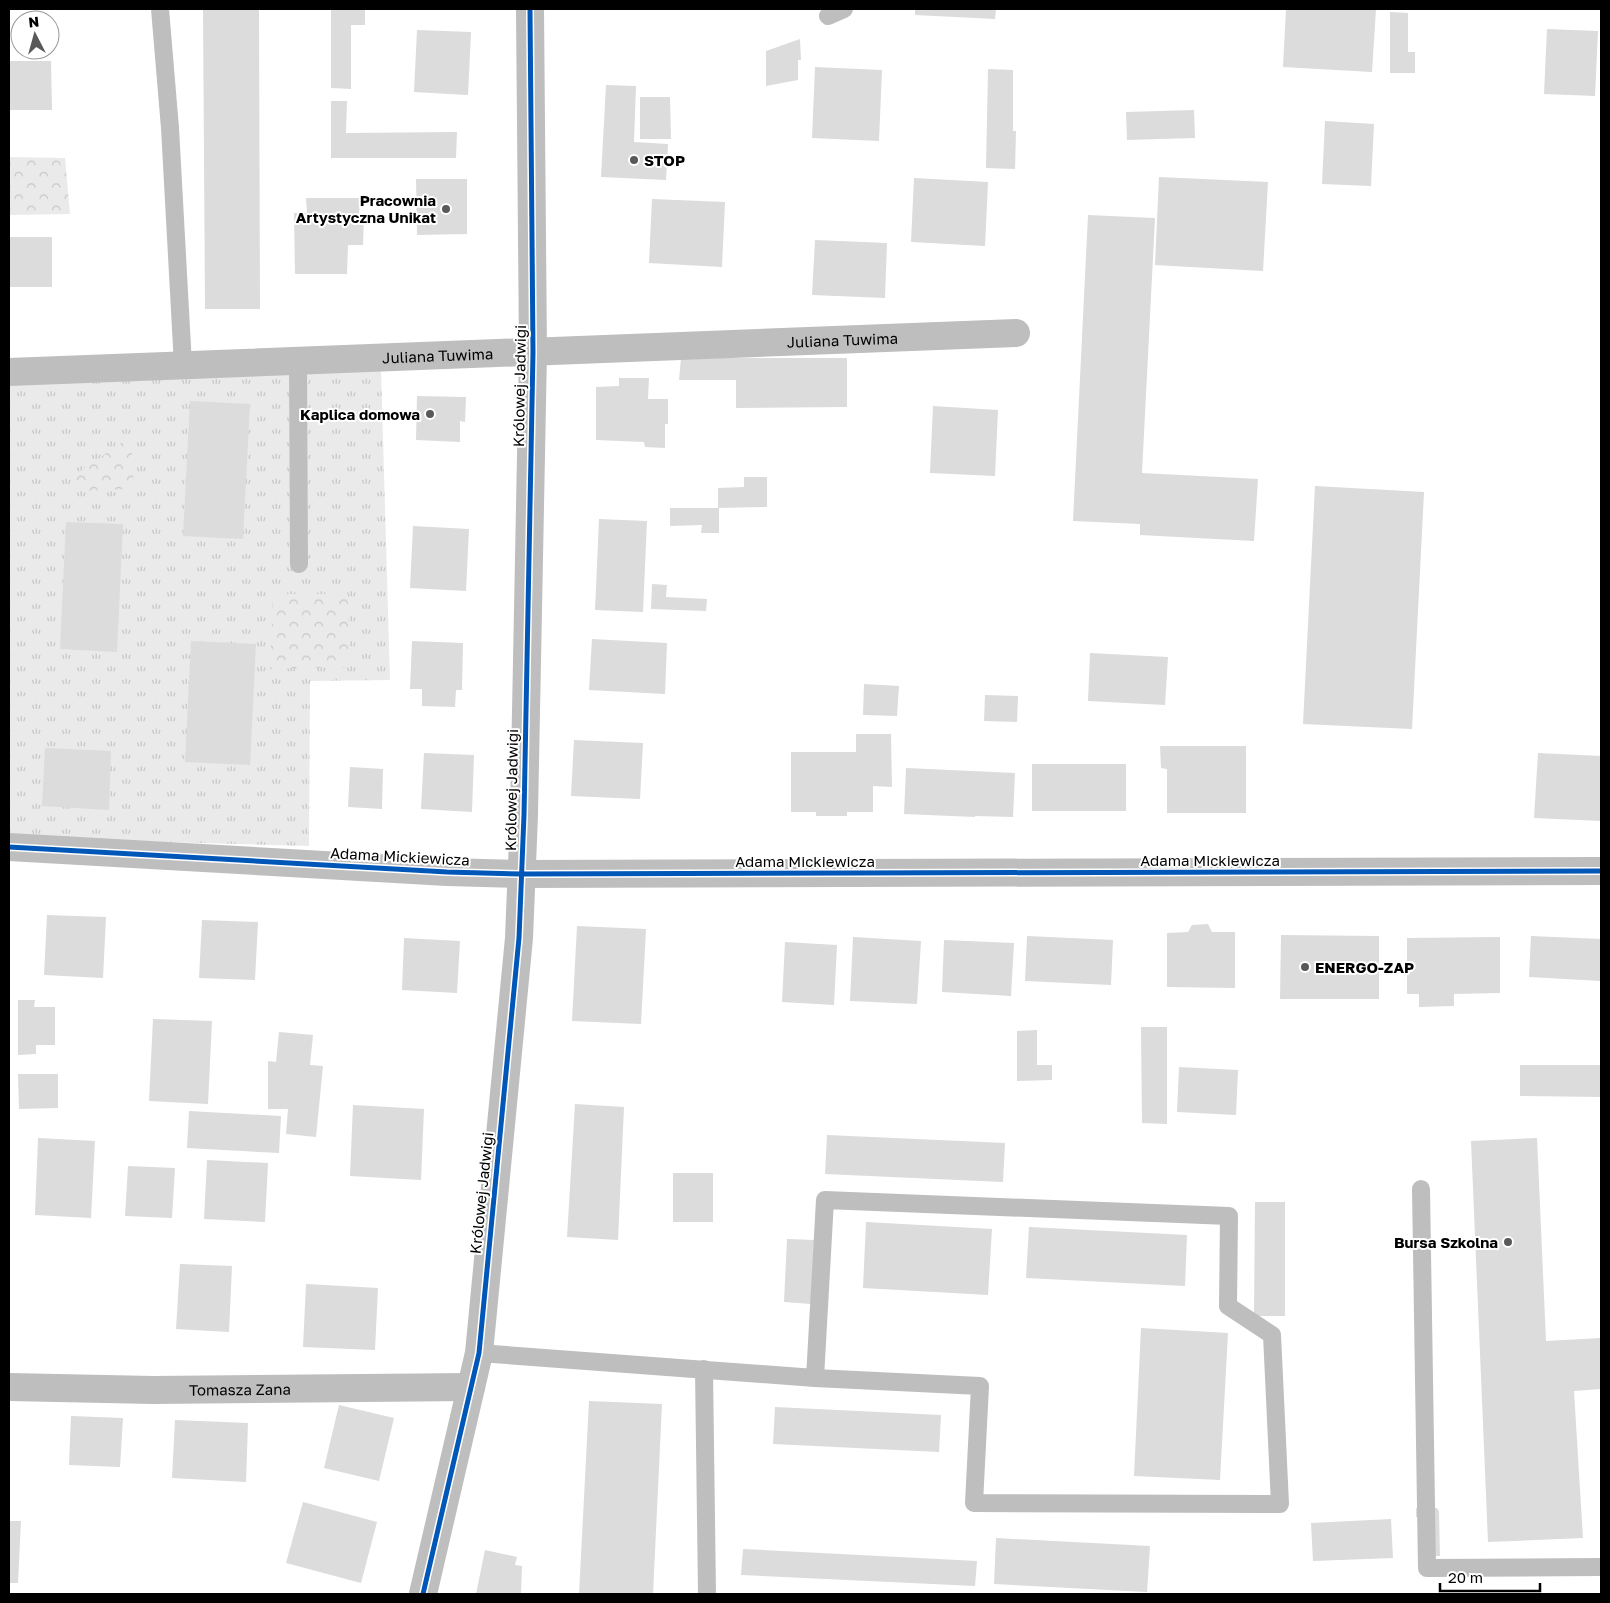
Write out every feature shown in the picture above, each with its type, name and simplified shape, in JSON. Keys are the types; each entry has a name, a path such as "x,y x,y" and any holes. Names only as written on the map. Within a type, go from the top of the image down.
{"street":[{"name":"Królowej Jadwigi","path":"423,1594 478,1353 519,938 533,352 530,9"},
{"name":"Juliana Tuwima","path":"9,372 1016,334"},
{"name":"Adama Mickiewicza","path":"9,847 438,872 522,874 1601,871"},
{"name":"Tomasza Zana","path":"9,1387 153,1390 471,1386"}],"lane":[{"path":"160,9 170,128 183,365"},
{"path":"298,360 299,564"},
{"path":"1420,1189 1427,1568 1601,1567"},
{"path":"478,1353 815,1378 980,1386 974,1503 1280,1504 1272,1335 1228,1306 1229,1216 825,1200 815,1378"},
{"path":"704,1369 707,1594"}],"green space":[{"path":"9,157 65,158 70,214 9,215"},
{"path":"381,370 390,680 310,681 309,846 9,838 9,381"},
{"path":"131,436 134,489 75,491 75,475"},
{"path":"273,594 348,594 350,667 270,669"}],"building":[{"path":"203,9 259,9 260,309 205,309"},
{"path":"331,9 365,9 365,25 351,25 351,89 331,88"},
{"path":"915,9 996,9 995,19 915,15"},
{"path":"1286,9 1376,9 1372,72 1283,67"},
{"path":"1390,12 1408,13 1408,52 1415,52 1415,73 1390,73"},
{"path":"1547,29 1598,31 1595,96 1544,94"},
{"path":"417,30 471,32 468,95 414,92"},
{"path":"800,39 801,60 798,60 798,80 766,86 766,51"},
{"path":"9,61 51,61 52,110 9,110"},
{"path":"815,67 882,70 879,141 812,138"},
{"path":"988,69 1013,70 1013,131 1016,131 1015,169 986,168"},
{"path":"606,85 636,86 634,142 668,144 666,180 601,177"},
{"path":"640,97 670,97 671,139 640,139"},
{"path":"331,101 347,101 346,133 457,132 456,158 331,158"},
{"path":"1194,110 1195,138 1127,140 1126,112"},
{"path":"1325,121 1374,124 1371,186 1322,184"},
{"path":"1159,177 1268,182 1263,271 1155,265"},
{"path":"914,178 988,182 985,246 911,242"},
{"path":"416,179 467,179 467,234 417,235"},
{"path":"306,198 360,198 359,213 364,213 363,245 348,245 347,274 295,274 294,213 307,213"},
{"path":"652,199 725,202 722,267 649,263"},
{"path":"1088,215 1155,218 1142,473 1258,479 1254,541 1140,535 1140,524 1073,521"},
{"path":"9,237 52,237 52,287 9,287"},
{"path":"815,240 887,243 885,298 812,295"},
{"path":"681,358 847,358 847,407 736,408 736,380 679,380"},
{"path":"619,378 649,378 648,399 668,399 668,424 665,424 665,448 645,447 644,442 596,440 596,387 619,386"},
{"path":"417,396 466,397 465,422 460,421 460,442 416,440"},
{"path":"190,401 250,404 243,539 183,536"},
{"path":"933,406 998,410 995,476 930,473"},
{"path":"744,477 767,477 767,507 718,508 718,488 744,487"},
{"path":"1315,486 1424,492 1412,729 1303,724"},
{"path":"670,508 719,508 719,533 701,533 702,525 670,526"},
{"path":"599,519 647,521 643,612 595,610"},
{"path":"66,522 123,524 117,652 60,649"},
{"path":"413,526 469,529 466,591 410,588"},
{"path":"652,584 667,585 666,597 707,599 706,611 651,609"},
{"path":"592,639 667,643 665,694 589,690"},
{"path":"191,641 256,644 250,765 185,762"},
{"path":"412,641 463,643 462,690 456,690 455,707 422,706 422,689 410,689"},
{"path":"1090,653 1168,657 1165,705 1088,701"},
{"path":"864,684 899,686 897,716 863,715"},
{"path":"985,695 1018,696 1017,722 984,721"},
{"path":"856,734 891,734 892,787 873,786 873,812 847,812 847,816 816,816 816,812 791,812 791,752 856,752"},
{"path":"574,740 643,743 640,799 571,796"},
{"path":"1160,746 1246,746 1246,813 1167,813 1167,769 1161,768"},
{"path":"45,748 111,751 109,810 42,806"},
{"path":"424,753 474,755 472,812 421,809"},
{"path":"1538,753 1601,756 1601,821 1534,818"},
{"path":"1032,764 1126,764 1126,811 1032,811"},
{"path":"350,767 383,769 382,809 348,807"},
{"path":"906,768 1015,773 1013,817 904,814"},
{"path":"47,915 106,917 103,978 44,975"},
{"path":"202,920 258,922 255,980 199,978"},
{"path":"1208,924 1212,932 1235,932 1235,988 1167,987 1167,933 1188,932 1192,925"},
{"path":"577,926 646,929 641,1024 572,1021"},
{"path":"1281,935 1379,936 1379,999 1280,999"},
{"path":"1027,936 1113,940 1111,985 1025,981"},
{"path":"1531,936 1601,939 1601,981 1529,977"},
{"path":"853,937 921,941 917,1004 850,1001"},
{"path":"1500,937 1500,993 1454,994 1454,1006 1419,1007 1419,994 1407,994 1407,938"},
{"path":"404,938 460,941 457,993 402,990"},
{"path":"944,940 1014,943 1011,996 942,992"},
{"path":"785,942 837,945 834,1005 782,1002"},
{"path":"18,1000 35,1000 34,1007 55,1007 55,1045 36,1045 36,1054 18,1055"},
{"path":"153,1019 212,1021 208,1104 149,1101"},
{"path":"1141,1027 1167,1027 1167,1124 1142,1123"},
{"path":"1037,1030 1037,1065 1052,1065 1052,1080 1017,1081 1017,1031"},
{"path":"279,1032 313,1035 310,1065 323,1066 316,1137 286,1134 288,1109 268,1109 268,1061 276,1062"},
{"path":"1520,1065 1601,1065 1601,1097 1520,1096"},
{"path":"1179,1067 1238,1070 1236,1115 1177,1112"},
{"path":"18,1074 58,1074 58,1108 19,1109"},
{"path":"575,1104 624,1107 618,1240 567,1237"},
{"path":"353,1105 424,1109 421,1180 350,1176"},
{"path":"189,1111 281,1116 279,1153 187,1148"},
{"path":"827,1135 1005,1143 1003,1182 825,1174"},
{"path":"38,1138 95,1141 91,1218 35,1215"},
{"path":"1537,1138 1546,1341 1601,1338 1601,1389 1574,1391 1583,1538 1488,1542 1471,1141"},
{"path":"207,1160 268,1163 265,1222 204,1219"},
{"path":"128,1166 175,1168 172,1218 125,1216"},
{"path":"673,1173 713,1173 713,1222 673,1222"},
{"path":"1255,1202 1285,1202 1285,1316 1254,1316"},
{"path":"866,1222 992,1229 988,1295 863,1288"},
{"path":"1029,1227 1187,1235 1185,1286 1026,1278"},
{"path":"787,1239 814,1240 811,1304 784,1302"},
{"path":"180,1264 232,1266 229,1332 176,1329"},
{"path":"306,1284 378,1288 375,1350 303,1347"},
{"path":"1141,1328 1228,1333 1220,1480 1134,1476"},
{"path":"589,1401 662,1404 653,1594 579,1594"},
{"path":"339,1405 394,1418 379,1481 324,1468"},
{"path":"775,1407 941,1415 939,1452 773,1444"},
{"path":"71,1416 123,1418 120,1467 69,1465"},
{"path":"175,1420 248,1423 246,1482 172,1478"},
{"path":"303,1502 377,1522 361,1583 286,1563"},
{"path":"1416,1508 1437,1508 1439,1511 1440,1556 1419,1556 1419,1517 1416,1517"},
{"path":"1391,1519 1393,1558 1313,1561 1311,1523"},
{"path":"9,1521 21,1521 18,1583 9,1583"},
{"path":"996,1538 1150,1546 1147,1592 994,1584"},
{"path":"743,1549 977,1561 975,1586 741,1575"},
{"path":"485,1550 517,1557 515,1565 522,1566 521,1594 476,1594"}],"cycle path":[{"path":"423,1594 479,1353 519,938 524,815 533,352 530,9"},
{"path":"9,847 447,872 522,874 1601,871"}],"place":[{"name":"STOP","path":"634,160"},
{"name":"Pracownia Artystyczna Unikat","path":"446,209"},
{"name":"Kaplica domowa","path":"430,414"},
{"name":"ENERGO-ZAP","path":"1305,967"},
{"name":"Bursa Szkolna","path":"1508,1242"}]}
